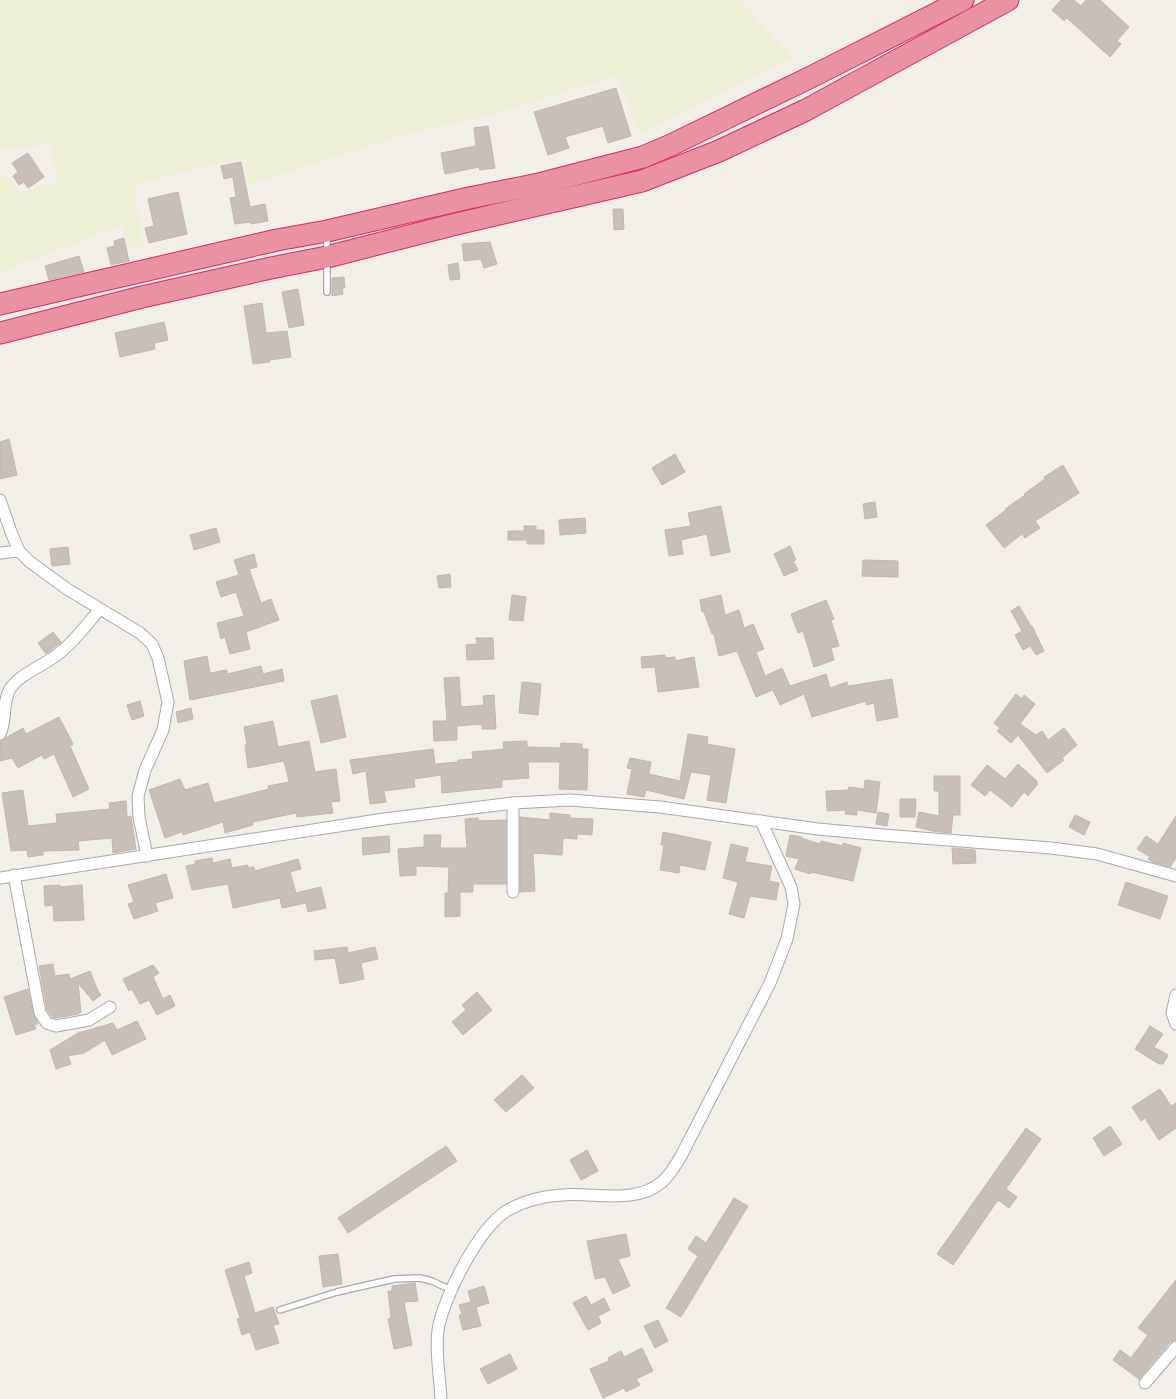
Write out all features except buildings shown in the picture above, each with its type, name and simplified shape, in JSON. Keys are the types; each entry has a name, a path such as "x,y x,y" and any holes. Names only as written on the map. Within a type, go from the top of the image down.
{"highway":[{"path":"0,304 277,240 327,231 539,184 643,157 678,142 811,77 963,0"},
{"path":"0,333 142,297 327,257 642,181 719,151 806,110 1008,0"}],"street":[{"path":"0,500 19,552 67,589 140,633 152,644 158,658 168,702 163,730 145,770 138,796 139,817 147,856"},
{"path":"0,553 19,552"},
{"path":"0,734 10,689 20,678 63,650 99,610"},
{"path":"0,878 384,819 513,804 570,800 640,805 892,836 1051,848 1097,854 1176,876"},
{"path":"513,804 513,892"},
{"path":"441,1399 438,1331 465,1261 486,1231 506,1211 527,1201 562,1195 645,1193 663,1182 680,1158 770,983 787,939 794,904 791,887 761,821"},
{"path":"14,875 40,1012 43,1018 47,1023 56,1026 89,1020 110,1007"},
{"path":"1176,995 1172,1013 1176,1024"},
{"path":"1145,1383 1176,1348"}],"lane":[{"path":"327,231 327,292"},
{"path":"280,1310 367,1284 409,1277 432,1281 452,1291"}],"green space":[{"path":"0,0 739,0 793,58 640,134 618,76 490,115 397,137 248,185 244,160 210,165 134,185 143,245 128,249 122,225 0,273 0,176 6,174 19,191 28,191 57,181 51,144 0,150"}]}
